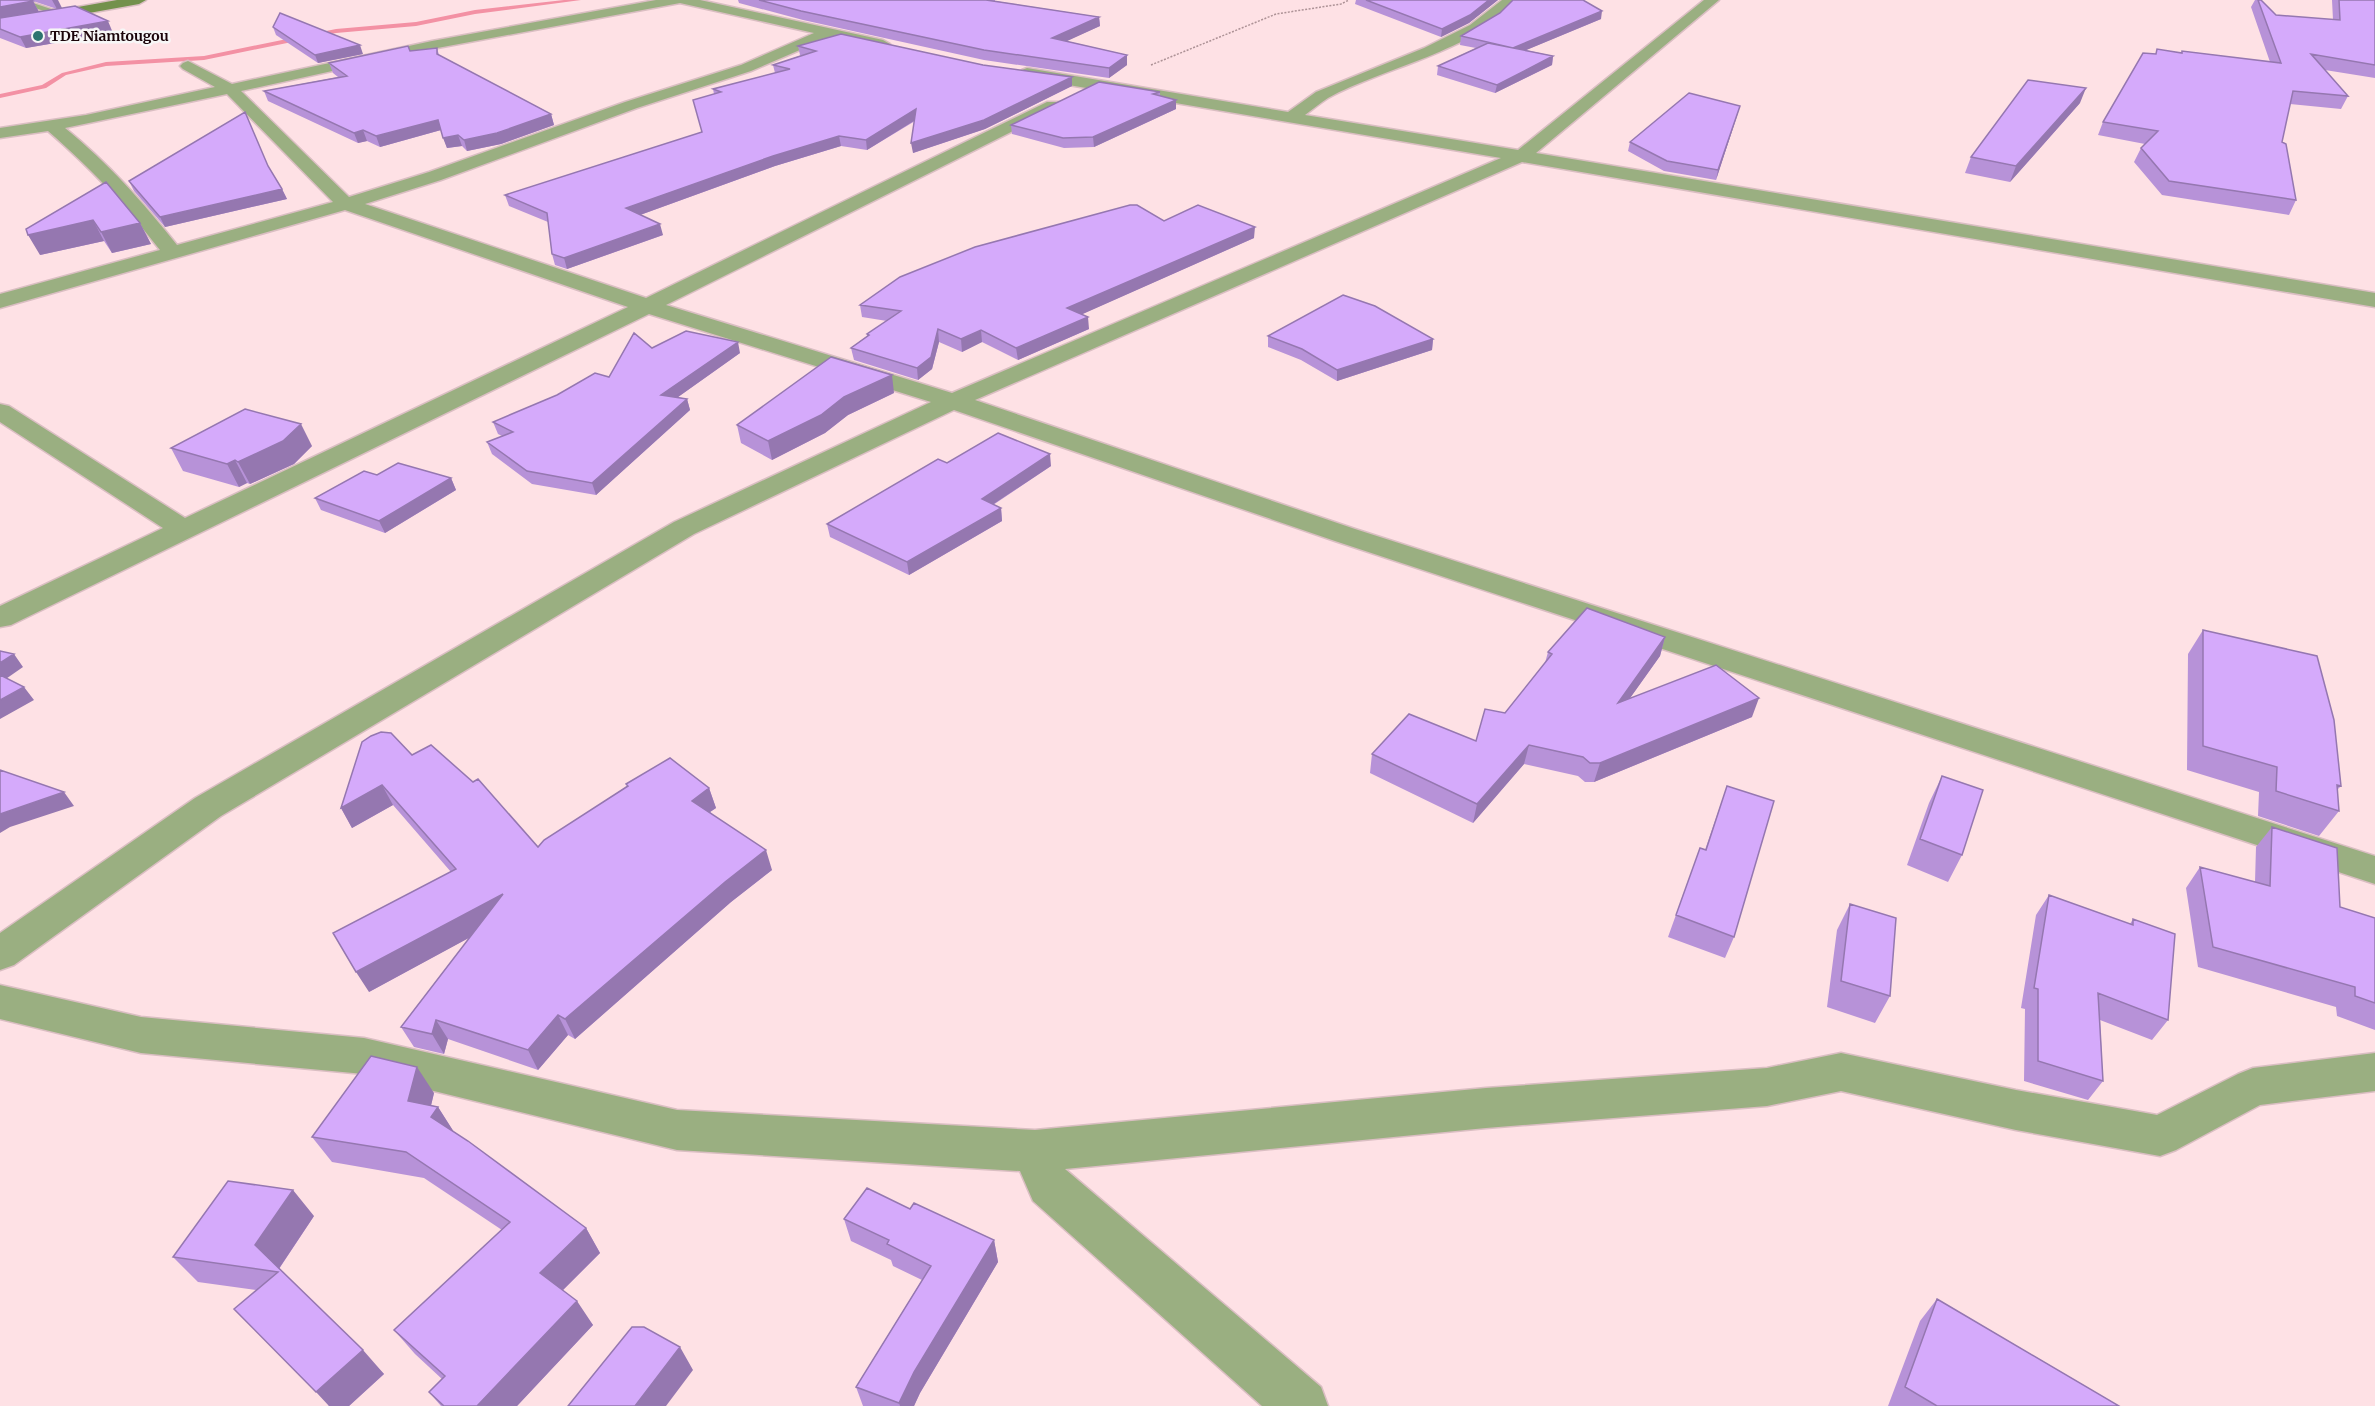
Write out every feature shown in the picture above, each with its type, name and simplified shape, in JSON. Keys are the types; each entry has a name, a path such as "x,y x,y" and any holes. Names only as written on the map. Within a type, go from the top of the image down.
{"main road":[{"path":"0,25 139,0"}],"street":[{"path":"0,133 230,89 432,45 680,0 895,47"},
{"path":"1293,116 1322,95 1429,51 1475,28 1510,0"},
{"path":"0,954 207,807 684,528 953,401 1523,155 1712,0"},
{"path":"0,302 346,204 435,176 622,109 746,68 828,32"},
{"path":"188,66 230,89 346,204 647,306 953,401 1356,539 2375,870"},
{"path":"1006,70 1097,83 2375,300"},
{"path":"0,618 182,528 647,306 1097,83"},
{"path":"51,125 93,160 121,189 173,253"},
{"path":"0,411 182,528"},
{"path":"0,1002 141,1035 364,1056 677,1130 1035,1151 1486,1108 1767,1087 1841,1072 2016,1110 2160,1136 2253,1087 2375,1072"},
{"path":"1035,1151 1049,1186 1302,1406"}],"lane":[{"path":"15,0 62,14"}],"path":[{"path":"1097,83 1212,42 1276,14 1341,4 1349,0"}],"building":[{"path":"0,0 31,0 33,1 0,7"},
{"path":"759,0 986,0 1099,17 1052,38 1127,55 1109,68 984,50"},
{"path":"1366,0 1489,0 1470,15 1442,29"},
{"path":"1513,0 1583,0 1602,11 1513,48 1461,36 1500,13"},
{"path":"2258,0 2261,0 2276,15 2340,20 2339,0 2375,0 2375,65 2311,54 2348,96 2293,91 2282,142 2286,144 2296,200 2169,181 2141,148 2158,131 2103,122 2143,53 2156,54 2157,49 2281,63"},
{"path":"75,6 108,21 20,37 0,29 0,18"},
{"path":"280,13 360,45 315,55 273,27"},
{"path":"841,34 983,65 1072,77 984,120 911,143 916,109 866,140 839,136 773,156 626,208 660,224 564,258 552,254 547,213 505,195 702,132 693,100 721,92 713,89 790,69 773,65 816,51 798,46"},
{"path":"1488,43 1553,56 1497,85 1438,66"},
{"path":"408,46 410,51 437,48 437,54 551,114 497,133 464,140 458,135 443,138 438,120 376,136 363,130 354,133 264,91 347,76 329,63"},
{"path":"2028,80 2086,88 2016,166 1971,157"},
{"path":"1099,82 1160,92 1153,94 1176,100 1093,137 1063,138 1011,125"},
{"path":"1689,93 1740,106 1718,170 1667,161 1630,142"},
{"path":"245,112 268,166 282,189 160,217 129,181"},
{"path":"106,182 140,223 101,232 93,220 28,235 26,229"},
{"path":"1137,205 1164,221 1198,205 1255,227 1067,308 1088,317 1016,348 981,330 961,339 938,329 931,357 917,368 851,348 901,311 860,305 900,277 975,247"},
{"path":"1343,295 1375,306 1433,339 1337,370 1302,349 1268,336"},
{"path":"686,331 738,342 661,395 687,399 592,483 527,471 487,442 513,432 493,422 557,395 595,373 609,377 634,333 652,348"},
{"path":"831,357 892,375 844,397 821,415 768,441 737,425"},
{"path":"245,409 301,424 283,441 238,462 235,460 227,464 171,448"},
{"path":"998,433 1050,454 982,499 1001,508 907,562 827,524 938,459 947,463"},
{"path":"398,463 451,478 379,521 315,498 364,471 377,475"},
{"path":"1587,608 1665,637 1618,703 1716,665 1759,698 1600,763 1590,763 1583,757 1529,745 1477,804 1372,754 1409,714 1476,741 1485,709 1505,713 1552,654 1548,652"},
{"path":"2203,630 2317,656 2334,720 2341,786 2337,785 2339,811 2276,791 2277,767 2203,746"},
{"path":"0,651 14,654 0,663"},
{"path":"0,675 24,687 0,700"},
{"path":"381,732 391,733 412,755 431,745 473,782 478,779 538,847 544,840 628,786 626,784 670,758 709,788 692,801 766,850 725,882 565,1019 558,1015 528,1050 436,1020 432,1034 401,1027 503,894 356,972 333,933 456,869 382,785 341,808 362,742"},
{"path":"0,770 64,792 0,814"},
{"path":"1942,776 1983,790 1962,855 1920,839"},
{"path":"1727,786 1774,801 1734,937 1676,915 1700,848 1706,850"},
{"path":"2272,827 2337,848 2340,907 2375,918 2375,1003 2355,996 2355,987 2213,947 2200,867 2270,886"},
{"path":"2049,895 2133,925 2133,919 2175,934 2168,1020 2098,993 2103,1081 2038,1061 2038,989 2034,988"},
{"path":"1850,904 1896,918 1890,996 1841,981"},
{"path":"371,1056 417,1067 408,1101 438,1107 431,1117 468,1141 586,1228 540,1273 577,1301 477,1406 444,1406 429,1392 445,1376 394,1330 510,1222 406,1152 312,1137"},
{"path":"228,1181 293,1190 255,1245 363,1350 316,1392 234,1309 278,1272 173,1257"},
{"path":"867,1188 910,1209 914,1203 994,1240 914,1372 899,1403 856,1387 931,1266 887,1244 889,1240 844,1219"},
{"path":"1937,1299 2119,1406 1937,1406 1905,1387"},
{"path":"632,1327 644,1327 680,1347 635,1406 568,1406"}],"waterway":[{"path":"0,96 44,87 64,74 106,64 204,58 336,31 416,24 475,12 578,0"}],"place":[{"name":"TDE Niamtougou","path":"38,36"}]}
